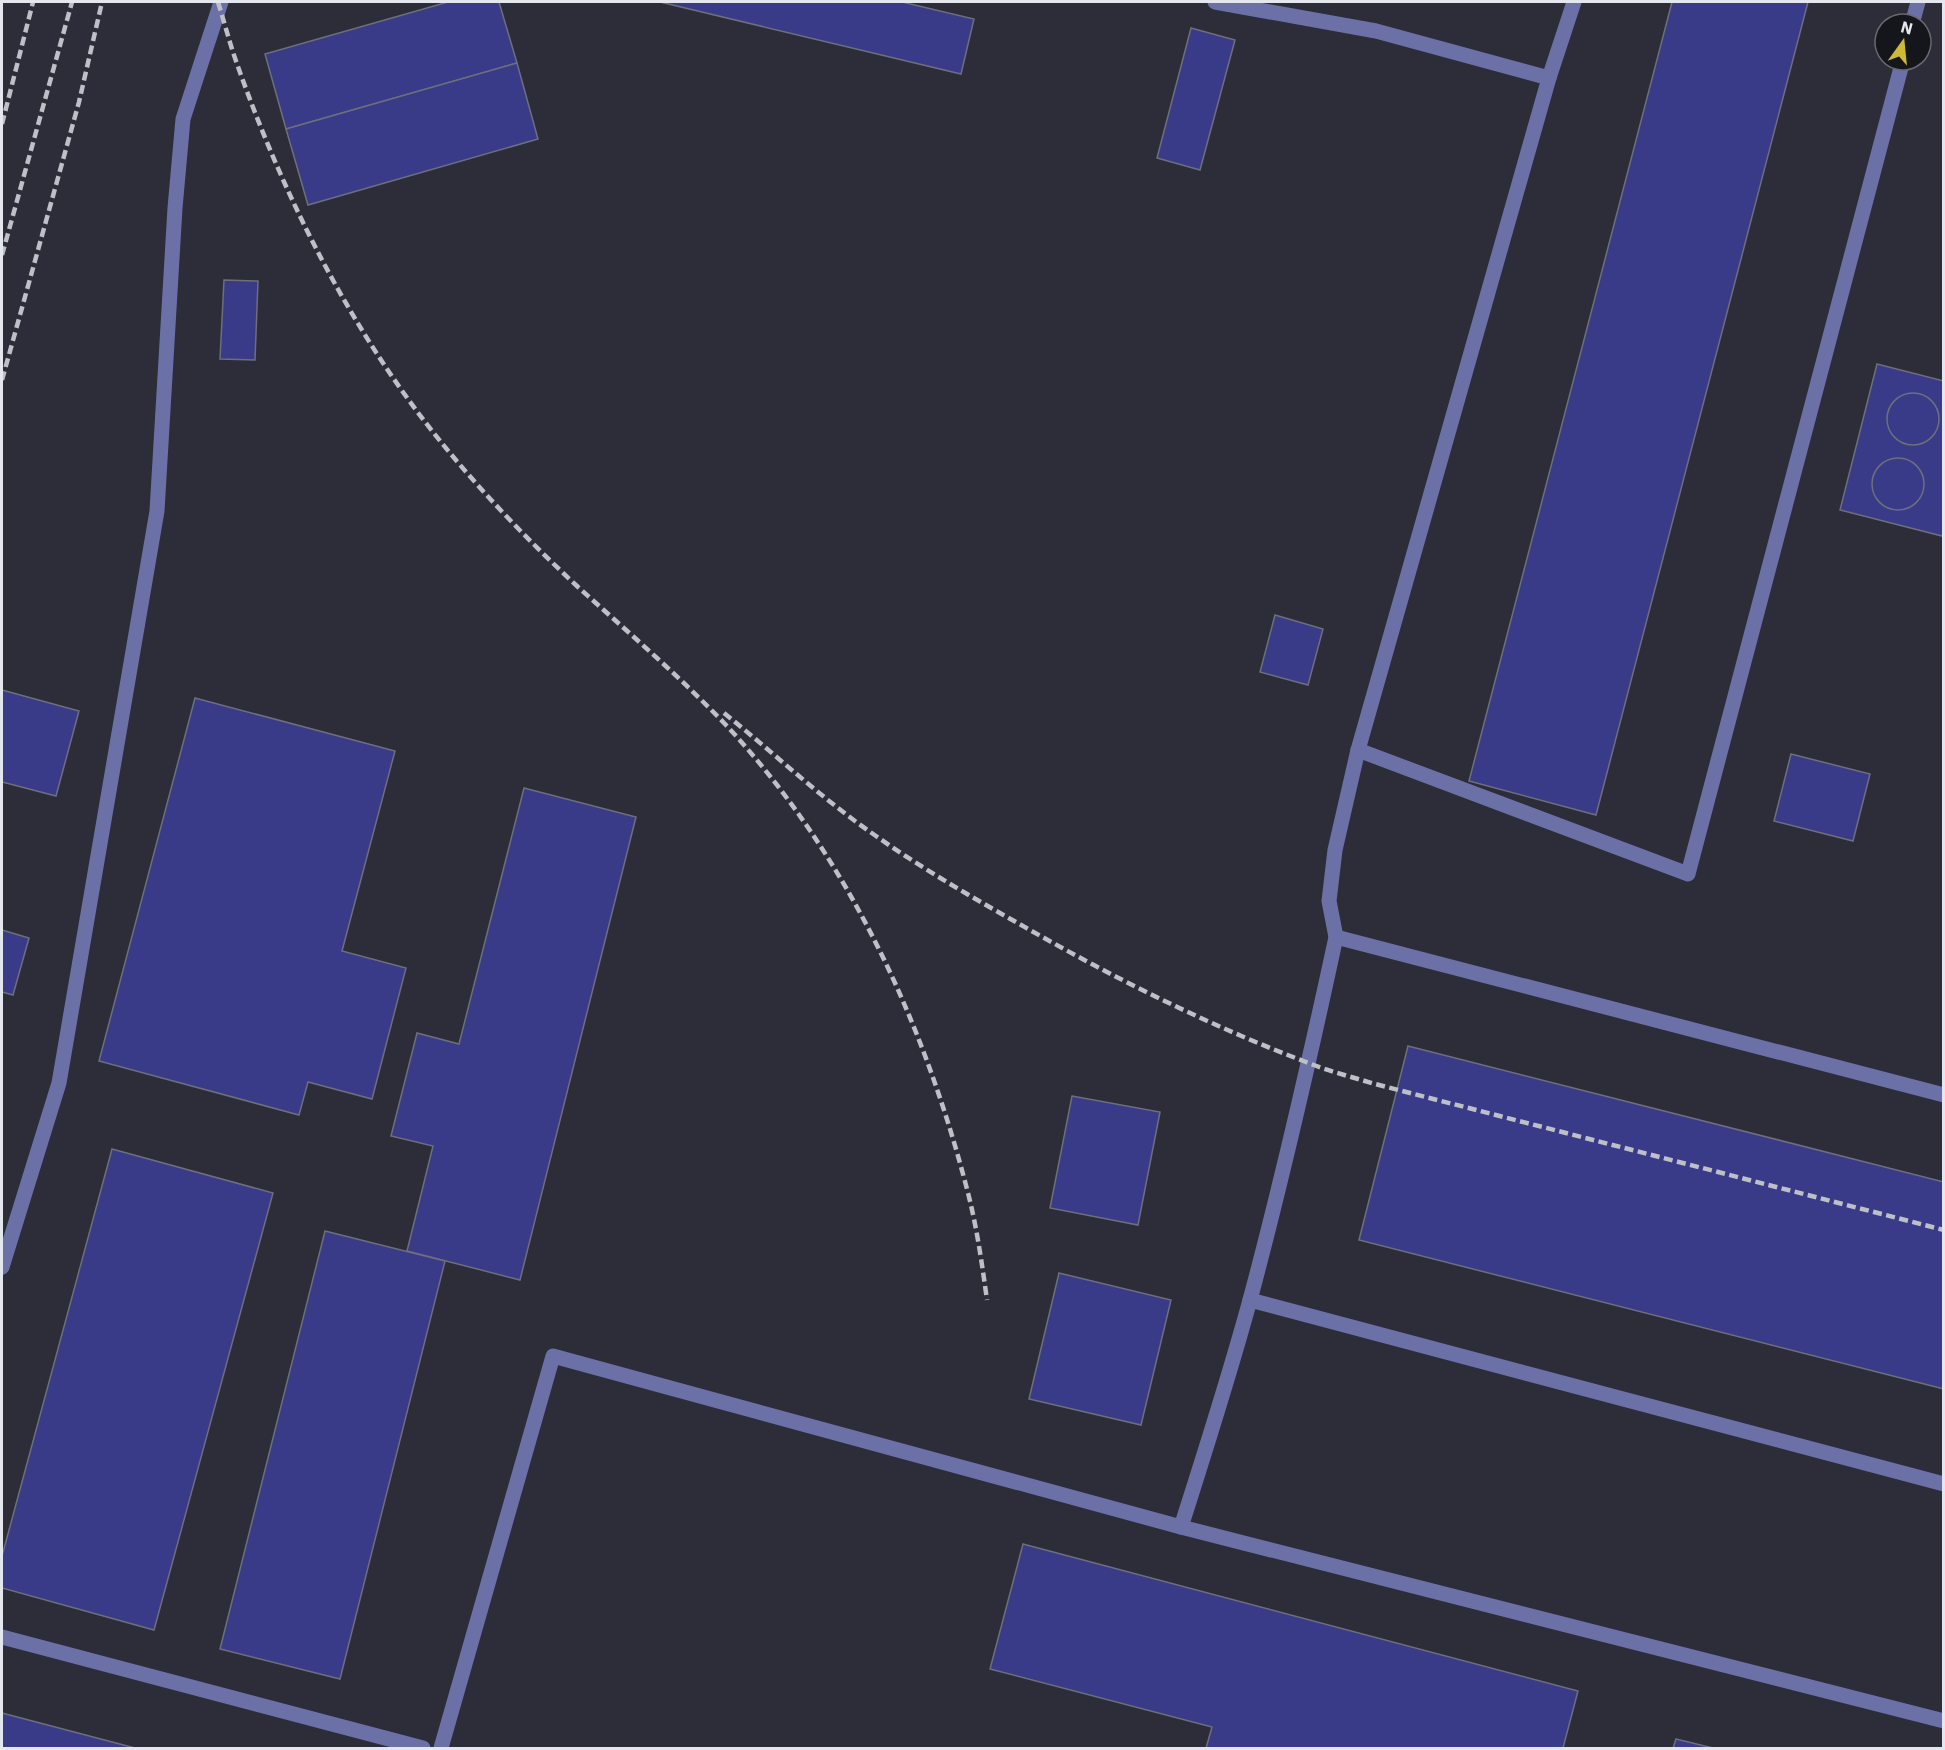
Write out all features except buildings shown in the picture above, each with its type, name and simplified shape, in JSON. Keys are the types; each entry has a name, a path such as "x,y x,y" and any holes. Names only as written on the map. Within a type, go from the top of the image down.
{"lane":[{"path":"2,1267 59,1083 63,1060 157,511 175,208 183,119 221,2"},
{"path":"1215,2 1376,31 1549,78"},
{"path":"1181,1527 1220,1406 1250,1300 1309,1063 1336,937 1329,901 1335,850 1358,750 1549,78 1575,2"},
{"path":"1358,750 1688,874 1900,72"},
{"path":"1336,937 1944,1095"},
{"path":"1250,1300 1944,1484"},
{"path":"441,1749 553,1356 1181,1527 1944,1721"},
{"path":"2,1636 423,1749"}],"railway":[{"path":"2,124 33,2"},
{"path":"2,255 72,2"},
{"path":"2,380 79,102 102,2"},
{"path":"218,2 233,54 291,198 336,286 388,370 416,410 473,480 535,546 725,724 769,774 808,828 844,884 876,943 929,1065 968,1193 977,1233 987,1300"},
{"path":"724,713 837,807 930,872 1092,964 1162,1000 1269,1048 1331,1071 1375,1084 1944,1230"}]}
